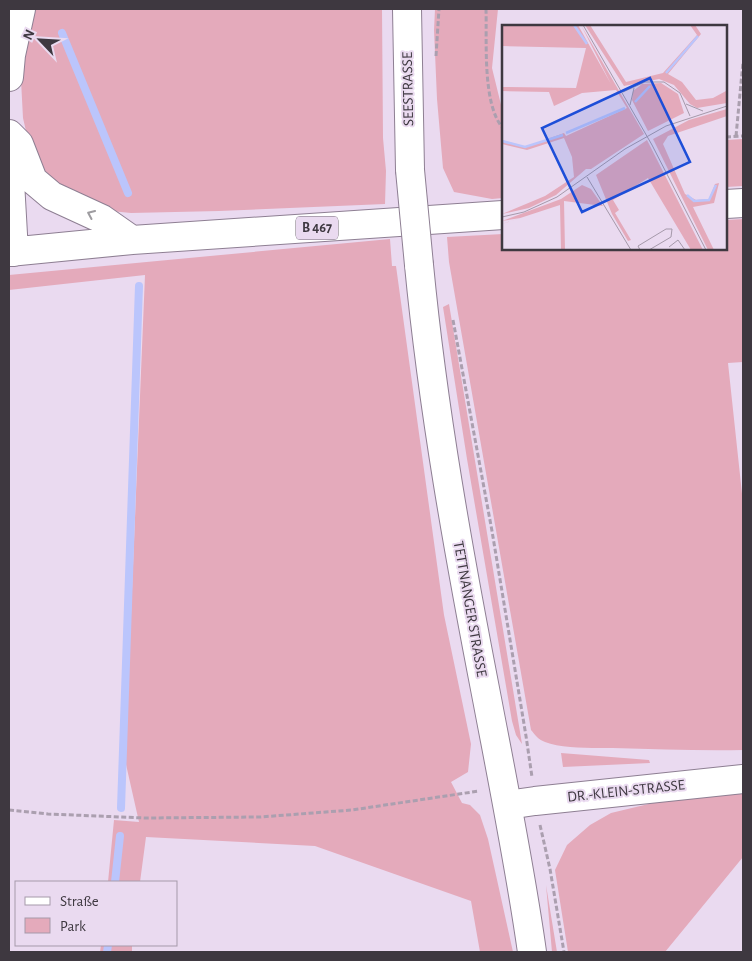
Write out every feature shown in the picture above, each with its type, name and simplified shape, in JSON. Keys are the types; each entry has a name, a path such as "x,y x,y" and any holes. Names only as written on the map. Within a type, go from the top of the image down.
{"main road":[{"path":"9,77 11,55 21,9"},
{"name":"SEESTRASSE","path":"407,9 410,170 419,265"},
{"path":"9,134 19,144 33,180 52,196 102,219 132,240"},
{"path":"9,164 11,252"},
{"path":"727,204 743,203"},
{"name":"B 467","path":"11,252 132,240 502,215"},
{"name":"TETTNANGER STRASSE","path":"419,265 425,326 451,504 506,796 532,952"},
{"name":"DR.-KLEIN-STRASSE","path":"506,796 534,800 743,779"}],"path":[{"path":"486,9 488,87 498,123 502,127"},
{"path":"736,136 743,62"},
{"path":"727,137 743,136"},
{"path":"451,311 492,531 526,731 534,800 550,869 564,952"},
{"path":"9,810 48,814 145,818 260,817 506,796"}],"green space":[{"path":"36,9 382,9 383,138 386,171 385,204 131,213 101,210 78,203 40,168 29,144 23,118 21,80 26,42"},
{"path":"435,9 498,9 492,68 502,109 502,198 492,199 454,192 443,168 434,30"},
{"path":"743,139 743,186 727,187 727,140"},
{"path":"743,219 743,362 728,363 743,503 743,750 579,748 545,742 539,739 531,730 449,262 447,237 502,234 502,250 727,250 727,220"},
{"path":"390,239 392,266 396,266 444,615 471,744 468,772 451,782 462,803 470,805 480,815 488,839 513,952 480,952 471,901 315,846 146,837 140,881 108,881 114,820 139,822 125,760 145,275 9,290 9,275"},
{"path":"449,304 522,744 516,735 512,721 467,459 443,307"},
{"path":"561,753 649,760 650,763 563,767"},
{"path":"743,793 743,857 665,952 568,952 555,870 567,845 590,825 611,813 661,801"},
{"path":"546,885 557,952 552,952"},
{"path":"101,946 132,946 132,952 100,952"}],"waterway":[{"path":"62,33 128,193"},
{"path":"121,808 139,286"},
{"path":"115,881 120,836"},
{"path":"107,952 108,946"}]}
